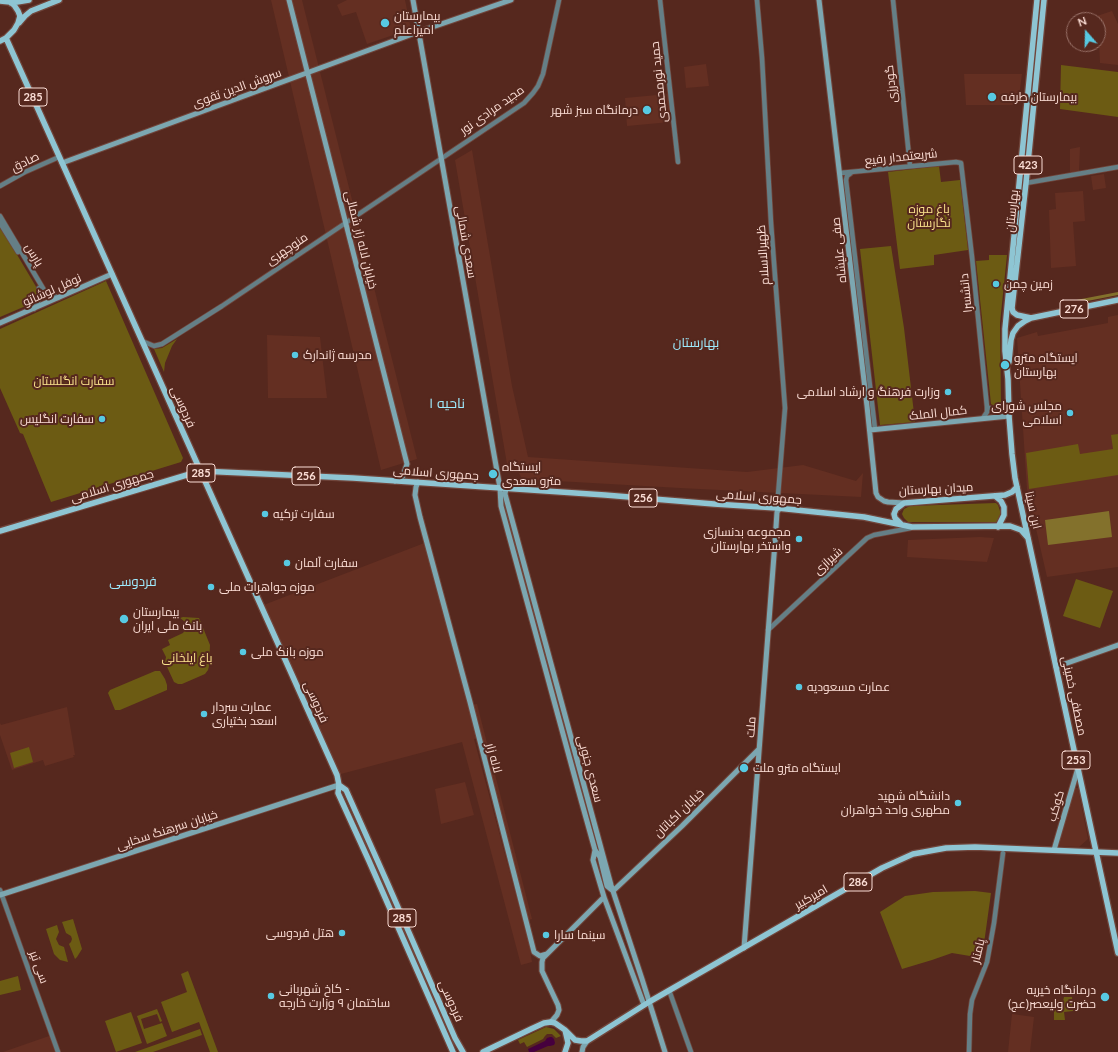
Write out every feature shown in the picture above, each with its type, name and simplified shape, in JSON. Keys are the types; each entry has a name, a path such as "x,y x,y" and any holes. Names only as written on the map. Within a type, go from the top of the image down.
{"main road":[{"path":"0,1 11,3 29,0"},
{"path":"0,41 6,38 24,16 31,11 58,0"},
{"name":"خیابان لاله زار شمالی","path":"289,0 407,464 403,476 395,481"},
{"name":"سعدی شمالی","path":"413,0 503,488"},
{"name":"سروش الدین تقوی","path":"62,163 418,32 511,0"},
{"name":"صفی علیشاه","path":"819,0 872,429 876,492 878,498"},
{"name":"بهارستان","path":"1017,487 1009,416 1010,406 1005,350 1005,329 1037,0"},
{"name":"بهارستان","path":"1031,318 1017,315 1013,312 1012,308 1044,0"},
{"path":"11,3 19,12 20,18 18,25"},
{"name":"فردوسی","path":"6,38 337,775 339,785 338,793 453,1052"},
{"name":"نوفل لوشاتو","path":"0,323 112,274"},
{"name":"276","path":"1031,318 1118,300"},
{"name":"بهارستان","path":"1008,379 1012,335 1018,326 1031,318"},
{"name":"کمال الملک","path":"872,429 1009,416"},
{"name":"جمهوری اسلامی","path":"0,531 200,471 418,482 778,508 864,517 901,525"},
{"name":"لاله زار","path":"418,482 415,494 420,517 470,702 534,952 540,956 547,954"},
{"name":"میدان بهارستان","path":"878,498 888,502 904,503 995,496 1005,495 1012,492 1017,487"},
{"name":"ابن سینا","path":"1017,487 1028,538"},
{"name":"سعدی جنوبی","path":"503,488 613,891 646,1004"},
{"name":"سعدی جنوبی","path":"503,488 501,506 595,850 593,860 604,897 665,1052"},
{"path":"995,496 1001,501 1004,507 1004,515 998,527"},
{"path":"904,503 896,509 894,514 895,518 901,525 912,527 1010,526 1021,530 1028,538"},
{"name":"ملت","path":"744,948 778,508"},
{"path":"504,518 511,516"},
{"name":"مصطفی خمینی","path":"1028,538 1118,953"},
{"path":"1056,667 1118,645"},
{"name":"خیابان اکباتان","path":"613,891 682,826 759,749"},
{"name":"کوکب","path":"1054,850 1078,767"},
{"name":"فردوسی","path":"339,785 346,790 462,1052"},
{"name":"خیابان سرهنگ سخایی","path":"1,893 339,785"},
{"path":"363,848 371,846"},
{"name":"امیرکبیر","path":"588,1041 669,990 882,868 913,854 946,848 1003,851 1054,850 1118,853"},
{"path":"595,850 600,857 607,886 613,891"},
{"path":"369,862 377,859"},
{"path":"379,885 387,882"},
{"path":"551,1022 559,1010 542,971 543,958 604,897"},
{"path":"430,1002 438,999"},
{"path":"483,1052 530,1029 544,1023 551,1022 565,1030 575,1040 588,1041"},
{"path":"565,1030 568,1043 565,1052"},
{"path":"582,1052 583,1047 588,1041"},
{"path":"448,1052 450,1043"}],"street":[{"name":"مجید مرادی نور","path":"441,157 520,106 533,93 543,74 559,0"},
{"name":"حمید نورمحمدی","path":"660,0 678,162"},
{"name":"ظهیرالاسلام","path":"757,0 762,58 770,216 785,408 778,508"},
{"name":"گودرزی","path":"893,0 910,166"},
{"name":"صادق","path":"0,186 24,172 59,157"},
{"name":"منوچهری","path":"142,341 154,346 162,344 441,157"},
{"name":"شریعتمدار رفیع","path":"840,173 958,162 962,165"},
{"name":"دانشسرا","path":"962,165 987,407 987,412 984,418"},
{"path":"1026,183 1118,167"},
{"name":"صفی علیشاه","path":"854,172 848,175 846,180 872,429"},
{"name":"پارس","path":"0,216 42,290"},
{"name":"پارس","path":"0,223 42,290 58,298"},
{"path":"34,309 41,296 42,290"},
{"path":"987,407 992,409 1010,406"},
{"name":"شیرازی","path":"768,630 867,538 874,535 912,527"},
{"name":"پامنار","path":"969,1052 972,1000 987,962 994,923 1003,851"},
{"name":"سی تیر","path":"1,893 58,1052"},
{"path":"669,990 691,1052"}],"shaded area":[{"path":"271,0 302,0 417,459 381,470"},
{"name":"بیمارستان امیراعلم","path":"347,0 405,0 411,29 367,44 356,12 342,16 337,5"},
{"path":"1112,11 1118,24 1118,65 1100,63 1100,52 1106,52 1106,13"},
{"path":"706,64 709,86 686,88 684,67"},
{"name":"بیمارستان طرفه","path":"964,74 1022,74 1018,105 966,105"},
{"name":"درمانگاه سبز شهر","path":"668,94 670,122 627,126 625,98"},
{"path":"1080,147 1079,171 1070,173 1070,149"},
{"path":"472,150 512,386 528,457 747,472 803,465 856,481 863,473 861,497 522,479 518,471 507,464 455,160"},
{"path":"1104,174 1106,188 1093,190 1091,176"},
{"path":"1083,191 1085,221 1073,222 1076,266 1051,268 1049,210 1056,209 1055,193"},
{"path":"1118,292 1118,295 1072,304 1071,301"},
{"name":"مجلس شورای اسلامی","path":"1118,315 1118,567 1047,577 1027,489 1017,338 1037,332 1038,336 1108,323 1108,317"},
{"name":"مدرسه ژاندارک","path":"267,335 320,337 327,398 268,398"},
{"path":"1109,511 1112,537 1048,545 1045,520"},
{"path":"980,537 994,538 987,562 907,557 908,540"},
{"path":"427,542 478,738 474,739 529,944 532,962 521,965 462,742 337,775 261,606"},
{"path":"477,704 532,919 528,920 472,705"},
{"path":"67,707 75,755 73,755 74,757 45,766 43,760 12,770 0,735 0,723 1,725"},
{"path":"465,782 474,815 441,824 435,789"},
{"path":"1075,788 1078,788 1088,839 1079,847 1058,846"},
{"path":"1012,1014 1034,1017 1030,1052 1008,1052"},
{"path":"52,1035 58,1052 3,1052"},
{"path":"550,1037 554,1039 554,1045 534,1052 529,1052 528,1049"}],"green space":[{"path":"1061,65 1118,72 1118,117 1060,109"},
{"name":"باغ موزه نگارستان","path":"939,166 941,182 960,180 968,250 934,255 934,265 900,269 888,172"},
{"path":"0,226 38,290 35,302 0,317"},
{"path":"891,246 904,328 915,422 880,425 860,249"},
{"path":"989,255 1007,255 1000,323 1001,405 995,406 991,404 976,261 989,260"},
{"name":"سفارت انگلستان","path":"106,281 183,458 181,462 51,502 23,434 20,433 0,388 0,329"},
{"path":"177,339 172,346 165,363 164,372 154,349 162,348"},
{"path":"1118,434 1118,475 1029,489 1026,453 1078,444 1080,454 1113,449 1111,435"},
{"path":"996,503 1000,511 1000,515 999,520 996,522 908,522 902,514 904,509 910,506"},
{"path":"1076,579 1113,591 1100,628 1063,616"},
{"name":"باغ ایلخانی","path":"180,618 199,618 210,645 209,666 205,674 182,684 178,684 174,682 168,669 165,662 166,657 162,649 170,645 168,640 183,633 186,625"},
{"path":"155,671 160,671 165,679 167,690 120,710 115,710 108,693 110,690"},
{"path":"29,747 33,762 14,768 10,753"},
{"path":"975,891 991,893 982,958 952,953 902,969 880,912 905,896 933,892"},
{"path":"73,919 82,949 75,959 69,944 72,939 71,936 66,933 62,922"},
{"path":"57,925 59,932 56,939 59,945 64,947 68,962 60,960 54,954 46,929"},
{"path":"188,971 218,1052 210,1052 199,1022 172,1032 161,1002 187,992 181,974"},
{"path":"18,976 21,990 0,995 0,981"},
{"path":"1064,997 1072,997 1073,1011 1064,1012 1065,1020 1054,1020 1054,1007 1057,1007 1057,1000 1063,1001"},
{"path":"157,1009 162,1021 160,1022 157,1014 141,1019 144,1029 162,1023 167,1036 147,1044 137,1016"},
{"path":"131,1012 142,1043 116,1052 105,1021"},
{"path":"546,1027 554,1029 561,1036 556,1038 552,1034 547,1034 543,1039 527,1047 524,1042 520,1044 518,1040"},
{"path":"200,1029 202,1035 153,1052 135,1052"}],"place":[{"name":"بیمارستان امیراعلم","path":"385,23"},
{"name":"بیمارستان طرفه","path":"992,97"},
{"name":"درمانگاه سبز شهر","path":"647,110"},
{"name":"زمین چمن","path":"996,284"},
{"name":"مدرسه ژاندارک","path":"295,355"},
{"name":"ایستگاه مترو بهارستان","path":"1005,365"},
{"name":"وزارت فرهنگ و ارشاد اسلامی","path":"948,392"},
{"name":"مجلس شورای اسلامی","path":"1070,413"},
{"name":"سفارت انگلیس","path":"102,419"},
{"name":"ایستگاه مترو سعدی","path":"493,474"},
{"name":"سفارت ترکیه","path":"265,514"},
{"name":"مجموعه بدنسازی واستخر بهارستان","path":"799,539"},
{"name":"سفارت آلمان","path":"287,563"},
{"name":"موزه جواهرات ملی","path":"211,587"},
{"name":"بیمارستان بانک ملی ایران","path":"124,619"},
{"name":"موزه بانک ملی","path":"243,652"},
{"name":"عمارت مسعودیه","path":"799,687"},
{"name":"عمارت سردار اسعد بختیاری","path":"204,714"},
{"name":"ایستگاه مترو ملت","path":"744,768"},
{"name":"دانشگاه شهید مطهری واحد خواهران","path":"958,803"},
{"name":"هتل فردوسی","path":"342,933"},
{"name":"سینما سارا","path":"546,935"},
{"name":"کاخ شهربانی - ساختمان ۹ وزارت خارجه","path":"271,996"},
{"name":"درمانگاه خیریه حضرت ولیعصر(عج)","path":"1105,997"}],"district":[{"name":"بهارستان","path":"696,343"},
{"name":"ناحیه ۱","path":"447,403"},
{"name":"فردوسی","path":"133,582"}]}
